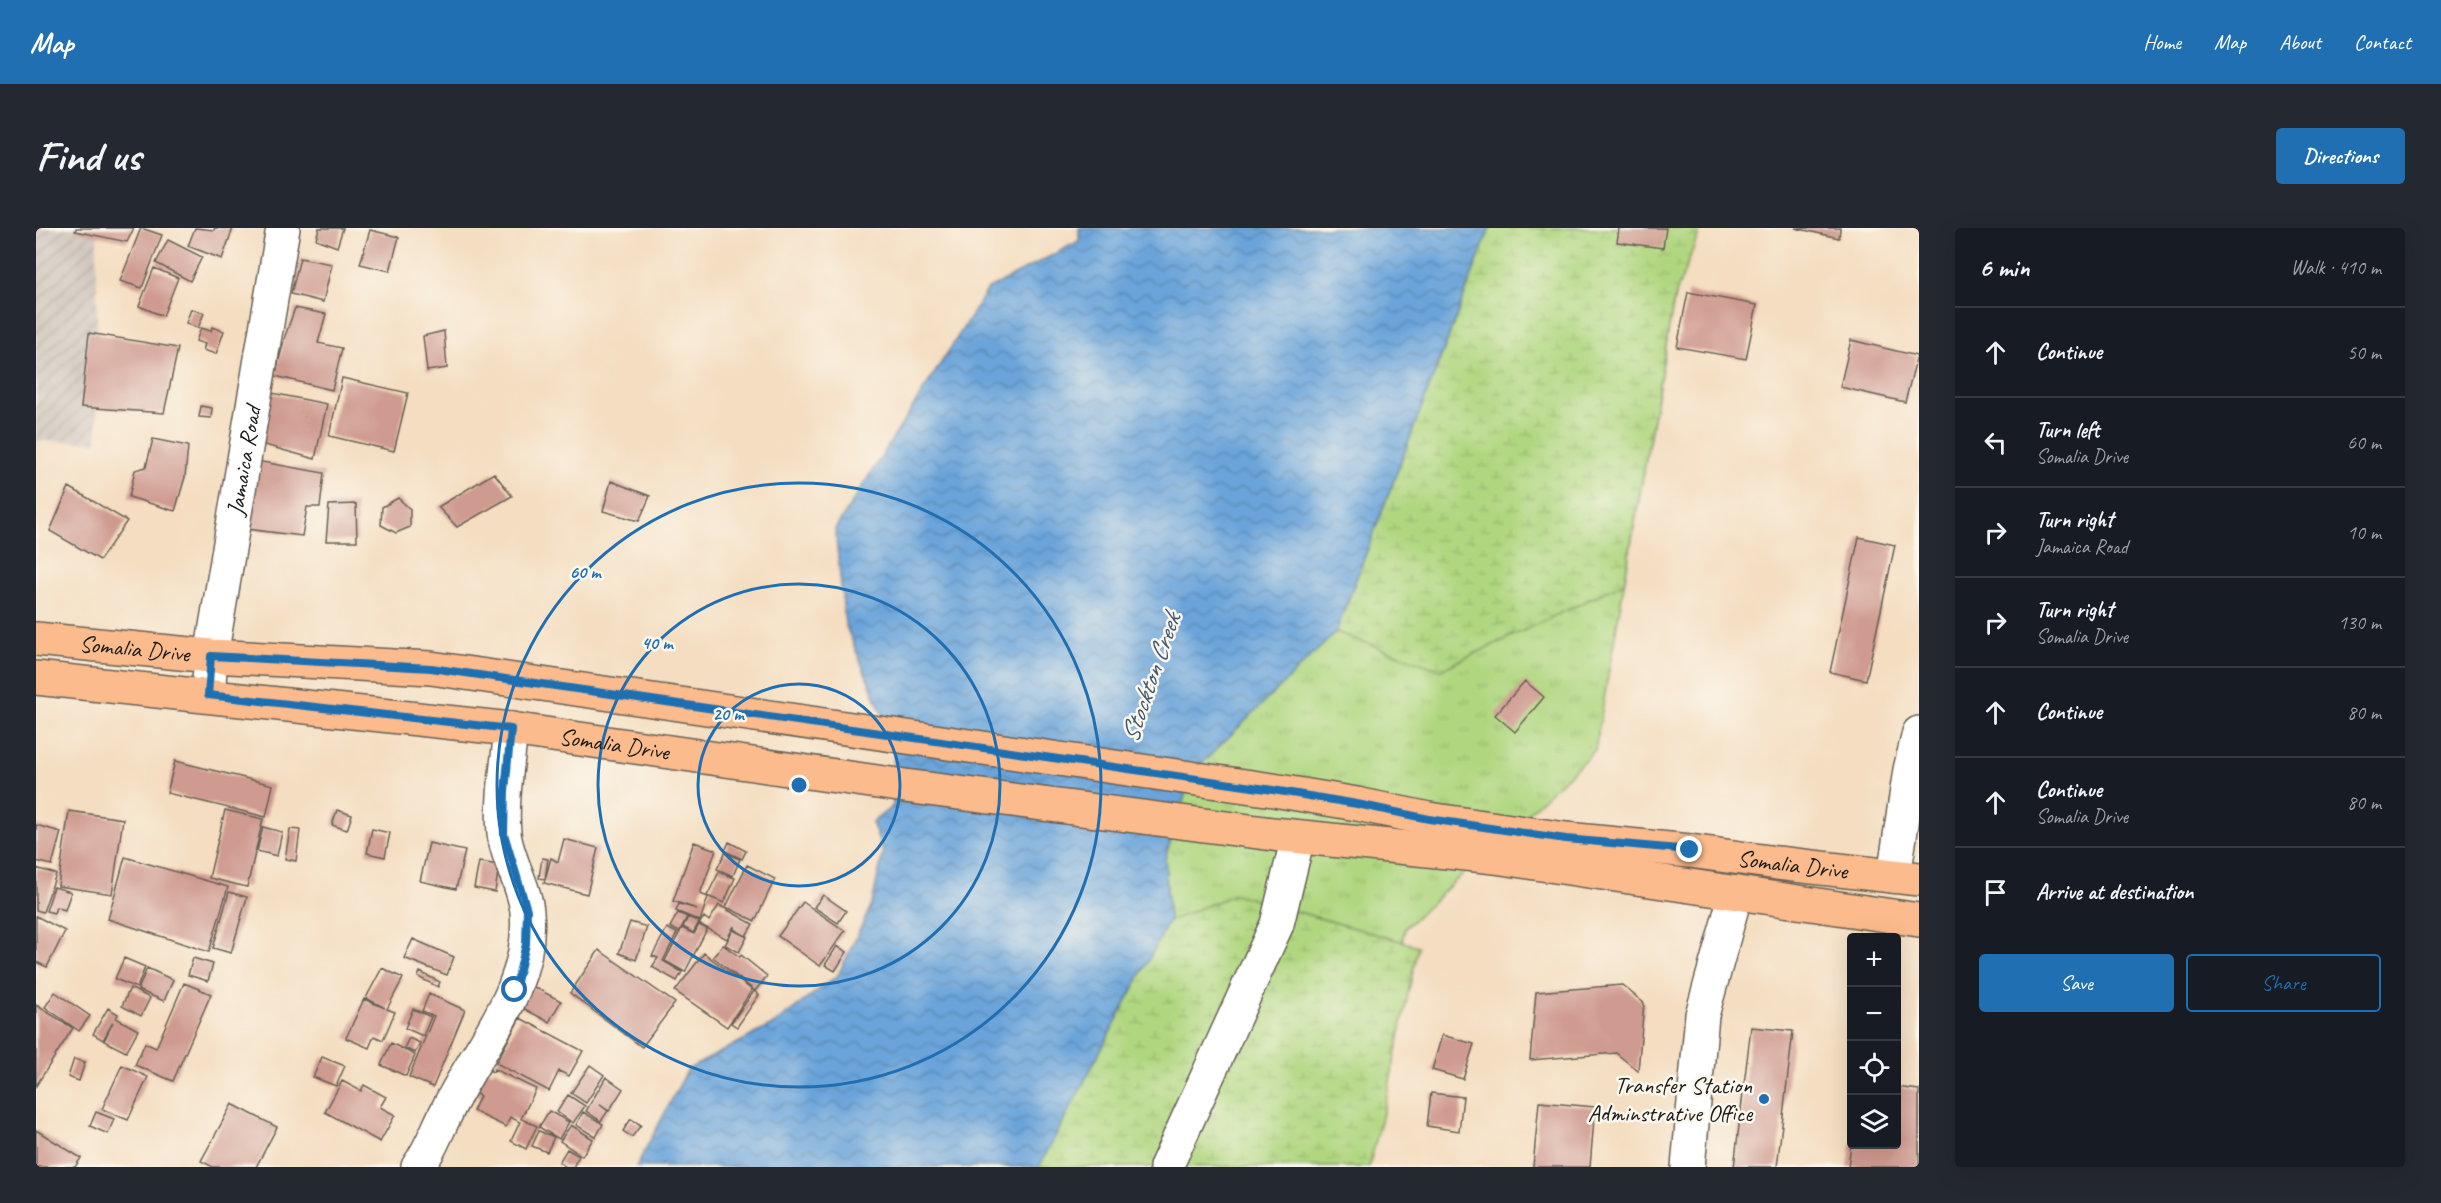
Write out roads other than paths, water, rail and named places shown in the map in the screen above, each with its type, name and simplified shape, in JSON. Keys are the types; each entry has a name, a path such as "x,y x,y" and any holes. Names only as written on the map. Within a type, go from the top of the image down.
{"main road":[{"name":"Somalia Drive","path":"36,639 211,656 431,668 1273,790 1429,819 1566,839 1690,850 1777,863 1907,877"},
{"name":"Somalia Drive","path":"36,678 511,729 870,779 905,786 1286,835 1495,857 1919,920"}],"street":[{"name":"Jamaica Road","path":"208,695 211,656 283,228"},
{"path":"418,1167 430,1151 447,1110 515,990 526,944 527,910 504,834 505,791 511,729"},
{"path":"1907,877 1910,770 1919,733"},
{"path":"1166,1167 1277,924 1286,835"},
{"path":"1688,1167 1702,1015 1736,893"}],"water":[{"name":"Stockton Creek","path":"1079,228 1490,228 1336,632 1192,773 1165,858 1169,921 1039,1167 636,1167 688,1069 774,1024 838,975 872,904 883,853 872,822 893,806 894,742 845,624 835,529 988,289 1079,241"}],"place":[{"name":"Transfer Station Adminstrative Office","path":"1764,1099"}]}
